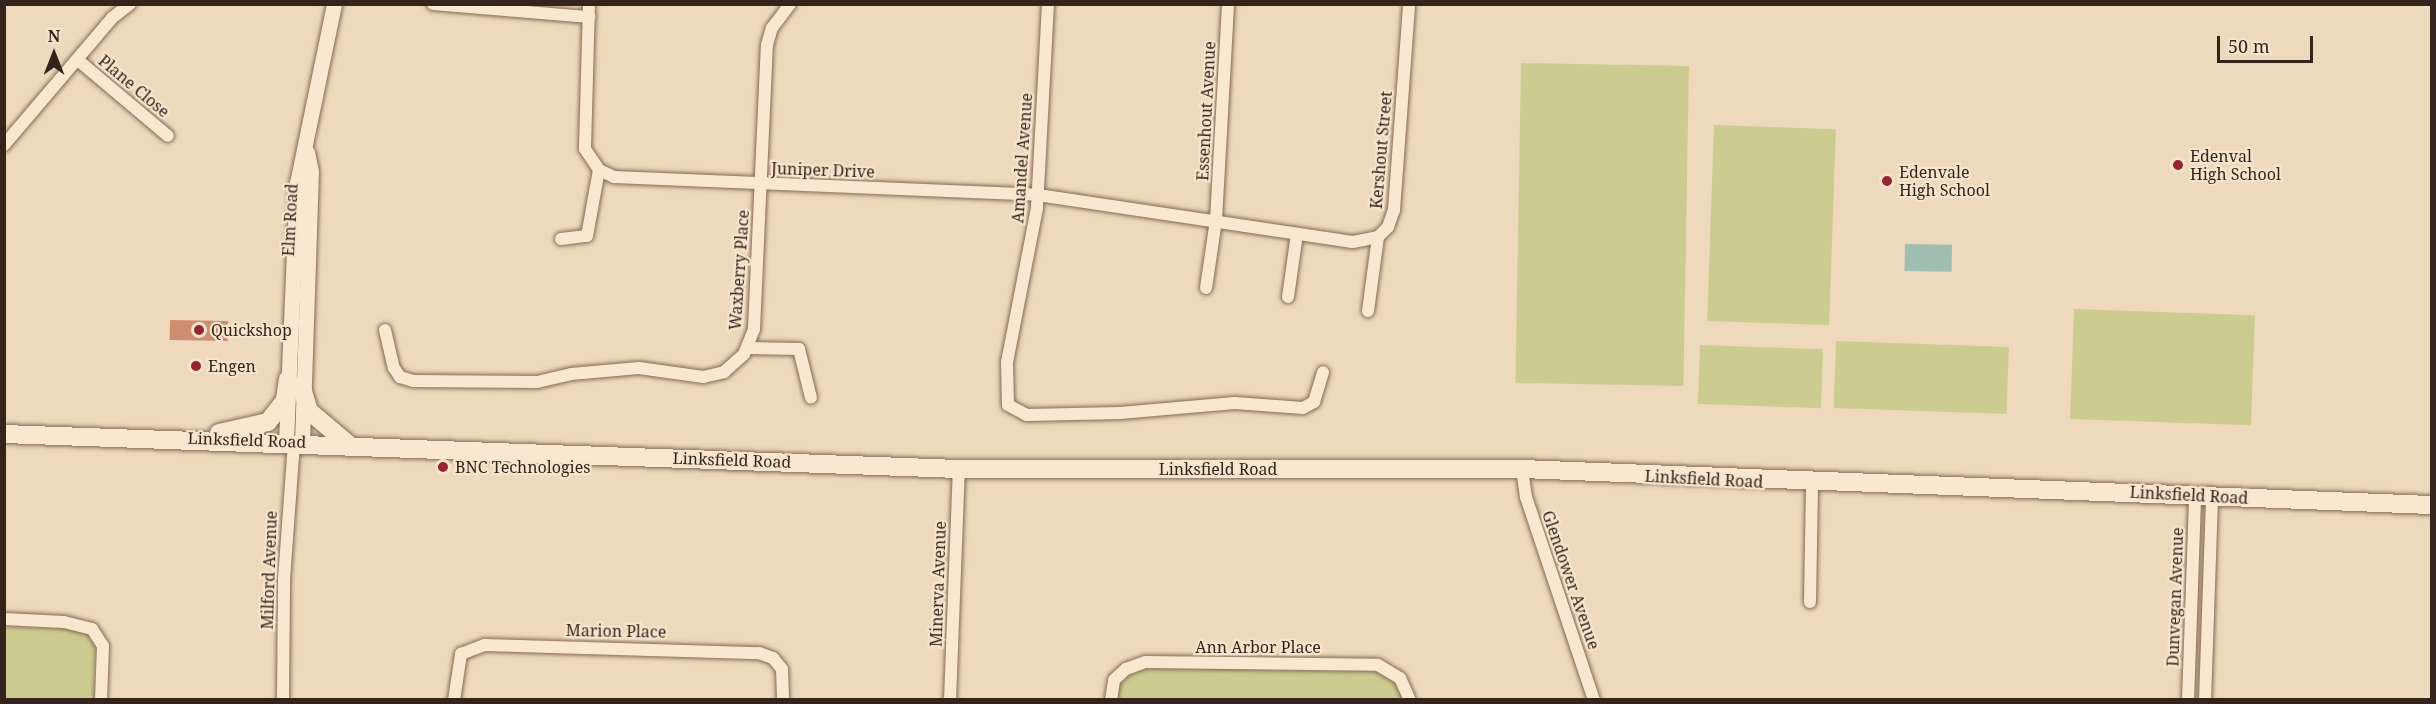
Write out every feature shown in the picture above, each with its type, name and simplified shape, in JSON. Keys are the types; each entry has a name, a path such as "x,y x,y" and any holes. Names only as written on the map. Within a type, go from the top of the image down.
{"main road":[{"path":"194,438 268,422 295,382"},
{"path":"295,382 309,411 348,444"},
{"name":"Linksfield Road","path":"4,434 194,438 959,470 1522,470 1812,484 2203,495 2432,505"}],"street":[{"path":"4,145 79,61 112,18 130,4"},
{"name":"Elm Road","path":"294,442 295,382 311,172 305,143 334,4"},
{"path":"433,4 589,10 584,138 587,155 599,170 586,236 561,239"},
{"name":"Waxberry Place","path":"384,330 394,369 400,377 413,381 537,382 571,374 639,368 710,377 724,372 748,348 755,319 767,45 790,4"},
{"name":"Amandel Avenue","path":"1048,4 1038,195 1019,313 1010,341 1005,386 1008,405 1018,414 1120,413 1235,403 1303,408 1314,402 1323,372"},
{"name":"Essenhout Avenue","path":"1206,288 1216,220 1228,4"},
{"name":"Kershout Street","path":"1378,237 1388,227 1394,210 1409,4"},
{"name":"Plane Close","path":"79,61 168,136"},
{"name":"Juniper Drive","path":"599,170 614,177 1038,195 1216,220"},
{"path":"1216,220 1353,242 1378,237 1368,311"},
{"path":"1288,297 1297,234"},
{"path":"748,348 799,350 811,398"},
{"name":"Milford Avenue","path":"283,699 284,579 294,442"},
{"name":"Minerva Avenue","path":"950,699 959,470"},
{"name":"Glendower Avenue","path":"1522,470 1526,497 1594,699"},
{"path":"1810,602 1812,484"},
{"name":"Dunvegan Avenue","path":"2188,699 2191,632 2203,495"},
{"name":"Dunvegan Avenue","path":"2203,495 2208,632 2205,699"},
{"path":"4,619 64,622 92,629 103,646 100,699"},
{"path":"2191,632 2208,632"},
{"name":"Marion Place","path":"454,699 461,654 485,645 759,653 773,658 782,669 783,699"},
{"name":"Ann Arbor Place","path":"1111,699 1111,689 1121,673 1141,663 1153,662 1378,665 1400,678 1410,699"}],"green space":[{"path":"1521,63 1689,66 1683,386 1515,383"},
{"path":"1714,125 1836,129 1829,325 1707,321"},
{"path":"2074,309 2255,315 2251,425 2070,419"},
{"path":"1836,341 2009,347 2007,414 1834,408"},
{"path":"1700,345 1823,349 1821,408 1698,404"},
{"path":"5,627 86,629 95,645 94,699 5,700"},
{"path":"1138,667 1389,672 1418,699 1118,700 1118,681"}],"shaded area":[{"path":"1905,244 1952,245 1952,272 1905,271"}],"building":[{"name":"Quickshop","path":"170,320 228,321 228,341 170,340"}],"place":[{"name":"Edenval High School","path":"2178,165"},
{"name":"Edenvale High School","path":"1887,181"},
{"name":"Quickshop","path":"199,330"},
{"name":"Engen","path":"196,366"},
{"name":"BNC Technologies","path":"443,467"}]}
